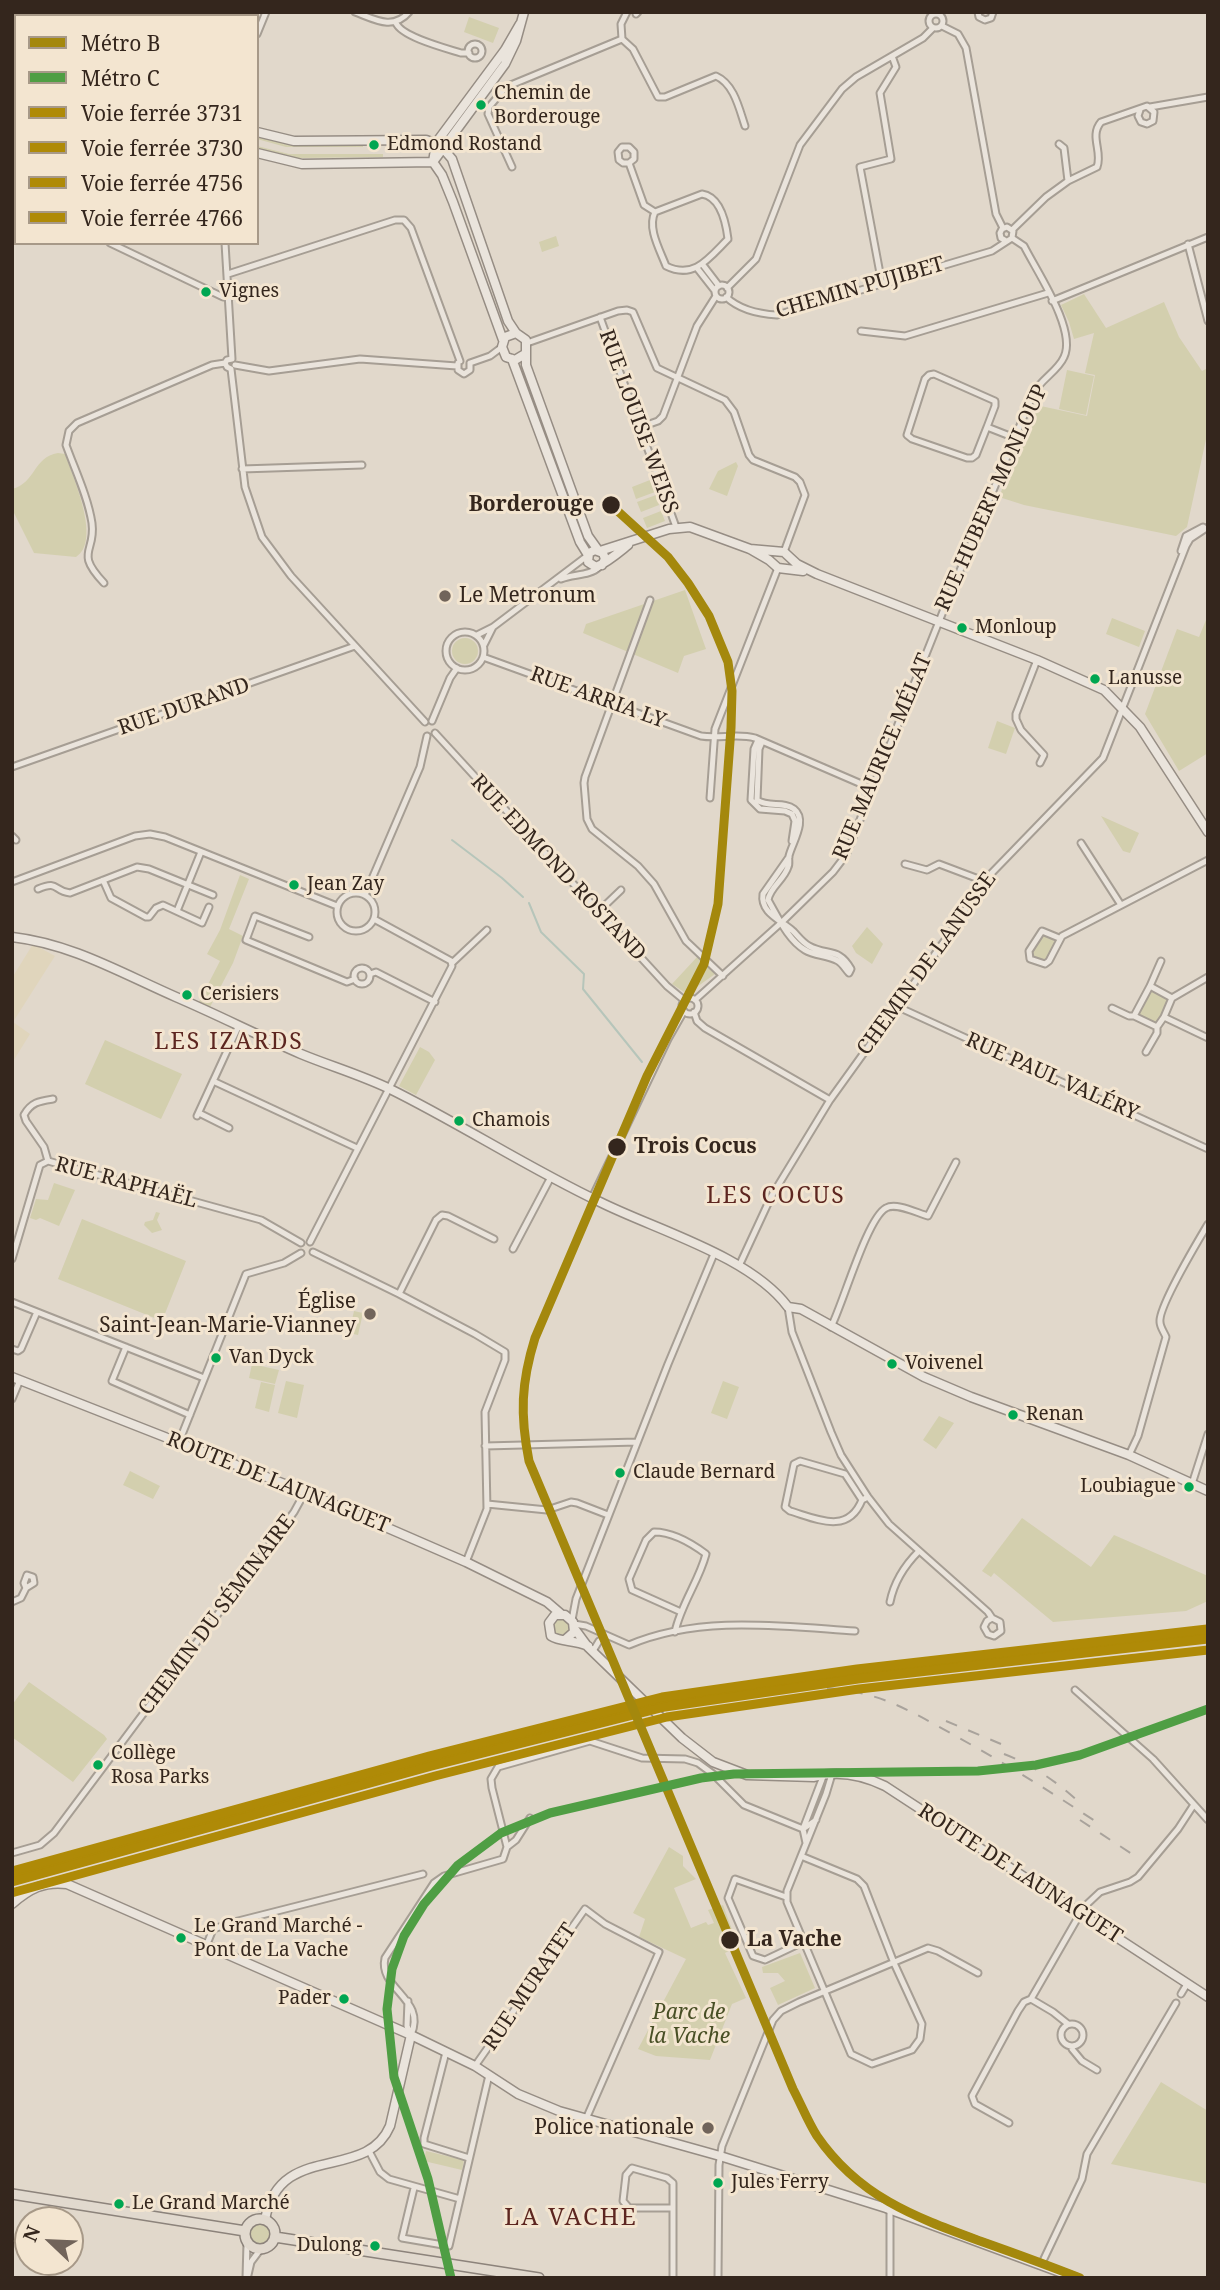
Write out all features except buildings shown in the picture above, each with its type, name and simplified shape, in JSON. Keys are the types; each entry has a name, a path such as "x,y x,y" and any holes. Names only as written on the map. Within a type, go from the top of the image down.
{"main road":[{"path":"12,2194 245,2231"},
{"path":"254,2220 265,2220 274,2228 275,2237 268,2247 260,2249 247,2243 245,2231 254,2220"},
{"path":"275,2237 486,2274 539,2278"}],"street":[{"path":"259,29 266,12"},
{"path":"355,12 387,23 396,23 408,12"},
{"path":"440,146 489,87 510,55 524,12"},
{"path":"627,12 621,24 622,39 633,49 658,97 666,97 716,76 723,79 731,90 746,126"},
{"path":"977,12 981,18 987,20 993,12"},
{"path":"942,26 943,14 928,15 933,27 942,26 958,34 966,48 996,214 1002,231 1009,240 1024,246 1052,302 1208,237"},
{"path":"396,23 405,33 461,53 469,53"},
{"path":"433,162 440,146 520,24"},
{"path":"641,427 658,421 663,416 696,326 717,291 727,288 757,260 800,145 842,89 856,76 923,38 933,27"},
{"path":"512,167 488,118 489,107 506,86 622,39"},
{"path":"883,284 860,167 891,159 880,93 896,68 892,56"},
{"path":"495,78 506,86"},
{"path":"489,87 499,95"},
{"path":"1009,240 1012,230 1046,197 1069,181 1097,167 1099,162 1095,132 1101,122 1144,107 1208,97"},
{"path":"1140,110 1139,119 1147,124 1153,121 1155,115 1150,107"},
{"path":"259,133 294,141 418,140 440,146 452,159 508,321 516,334"},
{"path":"1059,144 1064,148 1069,181"},
{"path":"259,153 302,164 433,162"},
{"path":"433,162 442,175 453,202 502,343 589,564 600,566"},
{"path":"629,163 644,205 655,212"},
{"path":"702,194 709,195 717,203 727,228 728,239 700,266 677,271 666,266 651,225 655,212 702,194"},
{"path":"228,274 395,220 404,220 411,228 460,372 464,374 470,370 470,363"},
{"path":"1002,231 1012,230"},
{"path":"996,247 1002,231"},
{"name":"CHEMIN PUJIBET","path":"717,291 722,299 726,297 744,308 776,315 983,254 1009,240"},
{"path":"1188,244 1208,321"},
{"path":"114,245 223,297 230,297"},
{"path":"225,245 242,469 248,499 262,537 291,576 355,646 425,722 432,722 437,727 435,733 427,736"},
{"path":"700,266 717,291"},
{"path":"726,297 727,288"},
{"path":"861,331 905,336 1048,293"},
{"name":"RUE HUBERT MONLOUP","path":"938,623 1039,383 1058,366 1067,348 1066,331 1052,302"},
{"path":"527,343 623,310 633,313 638,318 654,363 660,371 725,400 734,412 753,460 795,477 800,482 805,495 713,738 710,798"},
{"name":"RUE LOUISE WEISS","path":"600,317 676,527"},
{"path":"225,363 227,368 269,371 360,359 459,364 489,356 508,335 523,336 527,343 526,365 588,536 604,556 600,566"},
{"path":"489,356 518,359 525,354"},
{"path":"104,583 90,568 87,557 92,525 66,444 69,431 77,424 212,365 232,359"},
{"path":"929,374 995,401 987,427 972,458 912,439 907,435 929,374"},
{"path":"987,427 1015,438"},
{"path":"242,469 362,465"},
{"name":"CHEMIN DE LANUSSE","path":"738,1266 771,1197 830,1100 953,929 984,881 1103,758 1179,561 1186,536 1208,526"},
{"path":"477,635 555,582 592,551 676,527 694,527 1037,660 1104,690 1123,706 1140,727 1208,832"},
{"path":"555,582 574,574 594,572 631,542"},
{"path":"650,600 584,783 587,819 592,829 638,866 654,884 686,941 723,976"},
{"name":"RUE MAURICE MÉLAT","path":"695,1000 782,922 842,862 938,623"},
{"path":"484,645 477,635 460,632 449,641 447,658 457,668 475,668 484,657 484,645 493,626"},
{"name":"RUE DURAND","path":"12,767 355,646"},
{"name":"RUE ARRIA LY","path":"484,657 611,707 701,736 745,736 760,741 873,789"},
{"path":"1037,660 1016,714 1021,730 1044,755 1040,763"},
{"path":"432,722 450,678 457,668"},
{"path":"425,722 422,730 427,736"},
{"name":"RUE EDMOND ROSTAND","path":"435,733 667,986 684,1000"},
{"path":"365,895 420,767 427,736"},
{"path":"760,741 757,800 765,804 788,806 797,811 800,822 788,867 768,898 788,934 801,943 841,956 850,972 847,973 836,959 810,953 801,943"},
{"path":"12,882 135,836 160,836 337,906"},
{"path":"1081,843 1121,905"},
{"path":"177,911 201,852"},
{"path":"1059,938 1046,932 1039,934 1030,951 1030,958 1041,964 1049,961 1059,938 1208,860"},
{"path":"905,864 927,870 939,864 984,881"},
{"path":"38,888 51,883 62,891 71,893 137,867 149,869 213,895"},
{"path":"103,880 111,898 146,917 163,905 202,923 209,907"},
{"path":"598,912 621,890"},
{"path":"349,894 365,895 373,903 374,919 363,930 349,930 340,922 337,906 349,894"},
{"path":"309,937 255,916 246,940 347,982 355,979"},
{"path":"374,919 452,963"},
{"path":"310,1242 435,1002 452,963 487,930"},
{"path":"12,937 44,941 88,956 299,1053 389,1089 592,1198 738,1266 775,1291 788,1307 792,1332 831,1432 865,1498"},
{"path":"1134,1016 1161,961"},
{"path":"370,974 367,969 360,968 355,972 355,979 359,984 366,983 370,974 376,972 435,1002"},
{"path":"1146,1052 1172,998 1208,977"},
{"path":"1150,986 1172,998"},
{"path":"684,1000 695,1000 698,1006 694,1012 684,1010 684,1000"},
{"name":"RUE PAUL VALÉRY","path":"896,1006 1208,1149"},
{"path":"1112,1008 1157,1027"},
{"path":"592,1198 684,1010"},
{"path":"694,1012 697,1021 705,1028 830,1100"},
{"path":"1164,1017 1208,1038"},
{"path":"229,1128 198,1115 239,1024"},
{"path":"213,1081 357,1148"},
{"path":"48,1161 44,1147 24,1115 27,1108 36,1101 53,1098"},
{"name":"RUE RAPHAËL","path":"12,1259 40,1166 48,1161 261,1220 301,1242"},
{"path":"831,1327 862,1247 880,1213 893,1206 928,1216 956,1162"},
{"path":"513,1249 551,1177"},
{"path":"399,1294 436,1220 442,1215 494,1239"},
{"path":"1129,1455 1138,1436 1166,1337 1160,1325 1162,1311 1169,1291 1178,1281 1208,1224"},
{"path":"179,1442 246,1274 284,1263 300,1254 309,1256 314,1246 310,1242 301,1242 300,1254"},
{"path":"313,1251 505,1352 505,1360 485,1412 487,1504 466,1562"},
{"path":"538,1599 550,1619 548,1626 551,1636 558,1640 572,1635 576,1599 714,1254"},
{"path":"12,1302 204,1378"},
{"path":"788,1307 801,1309 924,1377 1129,1455 1208,1490"},
{"path":"12,1349 21,1349 37,1311"},
{"path":"126,1347 112,1381 190,1415"},
{"path":"12,1399 16,1379"},
{"name":"ROUTE DE LAUNAGUET","path":"16,1379 305,1492 466,1562 554,1606 562,1614"},
{"path":"1192,1484 1208,1434"},
{"path":"485,1446 637,1442"},
{"path":"865,1498 846,1519 834,1524 790,1511 785,1507 794,1465 800,1461 845,1474 889,1524 992,1618"},
{"name":"CHEMIN DU SÉMINAIRE","path":"12,1853 40,1845 54,1833 275,1538 305,1492"},
{"path":"487,1504 547,1510 571,1502 608,1515"},
{"path":"675,1632 706,1553 692,1543 665,1532 654,1532 646,1540 629,1579 632,1590 681,1612"},
{"path":"890,1602 904,1568 919,1550"},
{"path":"12,1602 21,1598 26,1588"},
{"path":"550,1619 562,1614 576,1599"},
{"path":"562,1614 573,1624 586,1626 629,1645 647,1637 738,1625 855,1631"},
{"name":"ROUTE DE LAUNAGUET","path":"573,1624 591,1649 682,1738 704,1755 748,1770 858,1776 885,1786 1208,1997"},
{"path":"591,1649 607,1636"},
{"name":"ROUTE DE LAUNAGUET","path":"566,1639 591,1649"},
{"path":"1075,1690 1153,1759 1208,1820"},
{"path":"507,1847 492,1788 491,1779 498,1767 590,1741 642,1758 691,1760 713,1774 744,1805 803,1829"},
{"path":"801,1856 861,1882 922,2024 920,2039 912,2050 872,2064 851,2054 786,1897 801,1856 816,1820 828,1774"},
{"path":"805,1847 803,1829 828,1774"},
{"path":"1009,2123 975,2104 972,2096 1018,2011 1024,2002 1031,1999 1080,1914 1100,1892 1138,1877 1178,1829 1193,1806"},
{"path":"265,2220 273,2196 296,2172 369,2151 383,2139 390,2126 414,2029 413,2012 408,2001 385,1973 387,1953 434,1883 444,1876 503,1858 507,1847 516,1840 530,1818"},
{"path":"803,1829 816,1820"},
{"path":"207,1944 213,1929 423,1874"},
{"path":"786,1897 735,1879 728,1898 753,1956 765,1960 803,1942"},
{"path":"12,1904 36,1887 55,1882 67,1884 411,2035 475,2066 519,2095 559,2111 720,2156 890,2210 1076,2278"},
{"name":"RUE MURATET","path":"475,2066 585,1909 605,1924 659,1952 586,2119"},
{"path":"718,2278 720,2156 773,2020 781,2011 824,1991 931,1948 978,1973"},
{"path":"1181,1994 1187,1984"},
{"path":"1031,1999 1069,2024 1078,2025 1083,2033 1082,2040 1073,2046"},
{"path":"1041,2265 1082,2179 1087,2154 1176,2003"},
{"path":"1069,2024 1062,2031 1061,2037 1064,2043 1073,2046"},
{"path":"1073,2046 1072,2049 1082,2061 1097,2070"},
{"path":"446,2052 424,2138 426,2147 469,2158"},
{"path":"414,2188 402,2238 449,2246 489,2075"},
{"path":"369,2151 380,2172 399,2183 460,2199"},
{"path":"673,2208 629,2208 623,2202 626,2175 632,2168 667,2178 673,2183 673,2208 673,2278"},
{"path":"890,2210 890,2278"},
{"path":"247,2243 247,2278"},
{"path":"247,2278 251,2262 260,2249"}],"shaded area":[{"path":"33,944 55,956 13,1022 30,1034 12,1063 12,978"}],"green space":[{"path":"12,12 54,12 14,14 14,44"},
{"path":"469,17 499,28 493,43 464,32"},
{"path":"259,136 296,145 363,144 363,147 286,147 259,140"},
{"path":"259,146 289,154 383,154 383,157 296,158 259,150"},
{"path":"556,236 559,246 542,252 539,242"},
{"path":"1084,294 1106,328 1164,302 1179,337 1202,371 1208,368 1208,430 1187,527 1176,536 1024,505 999,497 1036,405 1087,416 1095,375 1085,373 1094,333 1074,339 1061,305"},
{"path":"1067,370 1094,376 1086,415 1059,409"},
{"path":"58,453 65,454 79,492 86,523 83,549 76,557 34,553 12,509 12,489 26,481 44,459"},
{"path":"736,462 738,466 727,496 709,489 718,471"},
{"path":"650,480 655,492 636,499 632,487"},
{"path":"656,495 659,505 641,512 637,502"},
{"path":"661,511 665,521 647,528 643,518"},
{"path":"685,590 706,649 684,656 678,673 583,633 586,624"},
{"path":"1112,618 1145,631 1139,647 1106,634"},
{"path":"1206,620 1208,753 1179,771 1145,714 1177,629 1199,637"},
{"path":"465,638 474,642 478,651 474,660 465,664 456,660 452,651 456,642"},
{"path":"997,721 1015,728 1006,754 988,748"},
{"path":"1101,816 1139,833 1130,853 1123,851"},
{"path":"240,875 249,879 229,929 243,936 233,963 210,1007 199,1002 220,961 207,954 220,930"},
{"path":"867,927 883,944 872,964 856,953 852,946"},
{"path":"1043,934 1053,938 1055,944 1046,959 1039,961 1032,957 1031,953"},
{"path":"698,956 715,974 687,994 672,984"},
{"path":"1153,990 1169,1001 1157,1024 1138,1017 1137,1012 1148,991"},
{"path":"105,1040 182,1074 161,1119 85,1084"},
{"path":"420,1047 429,1052 435,1060 416,1095 399,1086"},
{"path":"54,1183 75,1190 59,1226 40,1218 30,1218 36,1199 48,1200"},
{"path":"156,1212 160,1213 157,1220 162,1230 152,1233 144,1225 145,1222 153,1220"},
{"path":"82,1219 186,1261 162,1321 58,1279"},
{"path":"354,1311 363,1313 358,1335 349,1333"},
{"path":"252,1364 279,1370 275,1384 249,1378"},
{"path":"286,1381 304,1385 297,1418 278,1413"},
{"path":"723,1381 739,1387 727,1419 711,1413"},
{"path":"261,1382 275,1385 269,1412 255,1408"},
{"path":"939,1416 954,1423 936,1449 923,1440"},
{"path":"130,1471 160,1486 153,1499 123,1485"},
{"path":"1022,1518 1091,1567 1114,1535 1208,1576 1208,1601 1186,1611 1053,1622 994,1573 991,1577 982,1571"},
{"path":"561,1619 567,1621 567,1633 561,1635 555,1633 553,1627 555,1621"},
{"path":"29,1682 107,1739 73,1782 12,1737 12,1705"},
{"name":"Parc de la Vache","path":"669,1847 683,1856 683,1866 696,1879 674,1888 691,1928 706,1922 708,1925 714,1923 708,1910 723,1905 738,1946 725,1953 746,1998 732,2004 710,2060 656,2056 638,2049 686,1959 639,1937 645,1919 633,1913"},
{"path":"800,1953 815,1988 778,2005 770,1988 785,1981 778,1973 763,1973 762,1967"},
{"path":"1161,2082 1208,2111 1208,2184 1111,2164"},
{"path":"426,2151 464,2160 462,2170 424,2161"},
{"path":"260,2224 267,2227 270,2234 267,2241 260,2244 253,2241 250,2234 253,2227"}],"waterway":[{"path":"452,840 523,897"},
{"path":"529,903 541,932 584,974 583,989 642,1062"}],"railway":[{"path":"827,1688 862,1693 906,1710 1006,1765 1095,1821"},
{"path":"946,1721 1001,1744"},
{"path":"1004,1754 1044,1775 1080,1803"},
{"path":"1080,1820 1135,1856"}],"metro line":[{"name":"B","path":"611,505 668,557 688,583 709,616 728,662 732,691 731,728 718,904 704,964 647,1076 535,1338 523,1399 529,1461 793,2089 817,2136 851,2175 890,2202 933,2223 1080,2278"},
{"name":"C","path":"451,2278 428,2179 394,2077 387,2009 392,1969 404,1936 424,1904 458,1865 501,1833 550,1813 701,1778 734,1774 978,1771 1036,1765 1080,1755 1208,1709"}],"rail line":[{"name":"4766","path":"12,1871 429,1756 662,1697 857,1669 1207,1629"},
{"name":"3731","path":"12,1878 295,1799 663,1704 912,1669 1208,1636"},
{"name":"3730","path":"12,1882 432,1766 665,1707 858,1679 1208,1639"},
{"name":"4756","path":"15,1892 435,1776 667,1717 859,1689 1208,1650"}],"place":[{"name":"Chemin de Borderouge","path":"481,105"},
{"name":"Edmond Rostand","path":"374,145"},
{"name":"Vignes","path":"206,292"},
{"name":"Borderouge","path":"611,505"},
{"name":"Le Metronum","path":"445,596"},
{"name":"Monloup","path":"962,628"},
{"name":"Lanusse","path":"1095,679"},
{"name":"Jean Zay","path":"294,885"},
{"name":"Cerisiers","path":"187,995"},
{"name":"Chamois","path":"459,1121"},
{"name":"Trois Cocus","path":"617,1147"},
{"name":"Église Saint-Jean-Marie-Vianney","path":"370,1314"},
{"name":"Van Dyck","path":"216,1358"},
{"name":"Voivenel","path":"892,1364"},
{"name":"Renan","path":"1013,1415"},
{"name":"Claude Bernard","path":"620,1473"},
{"name":"Loubiague","path":"1189,1487"},
{"name":"Collège Rosa Parks","path":"98,1765"},
{"name":"Le Grand Marché - Pont de La Vache","path":"181,1938"},
{"name":"La Vache","path":"730,1940"},
{"name":"Pader","path":"344,1999"},
{"name":"Police nationale","path":"708,2128"},
{"name":"Jules Ferry","path":"718,2183"},
{"name":"Le Grand Marché","path":"119,2204"},
{"name":"Dulong","path":"375,2246"}],"district":[{"name":"LES IZARDS","path":"229,1042"},
{"name":"LES COCUS","path":"776,1196"},
{"name":"LA VACHE","path":"571,2218"}]}
